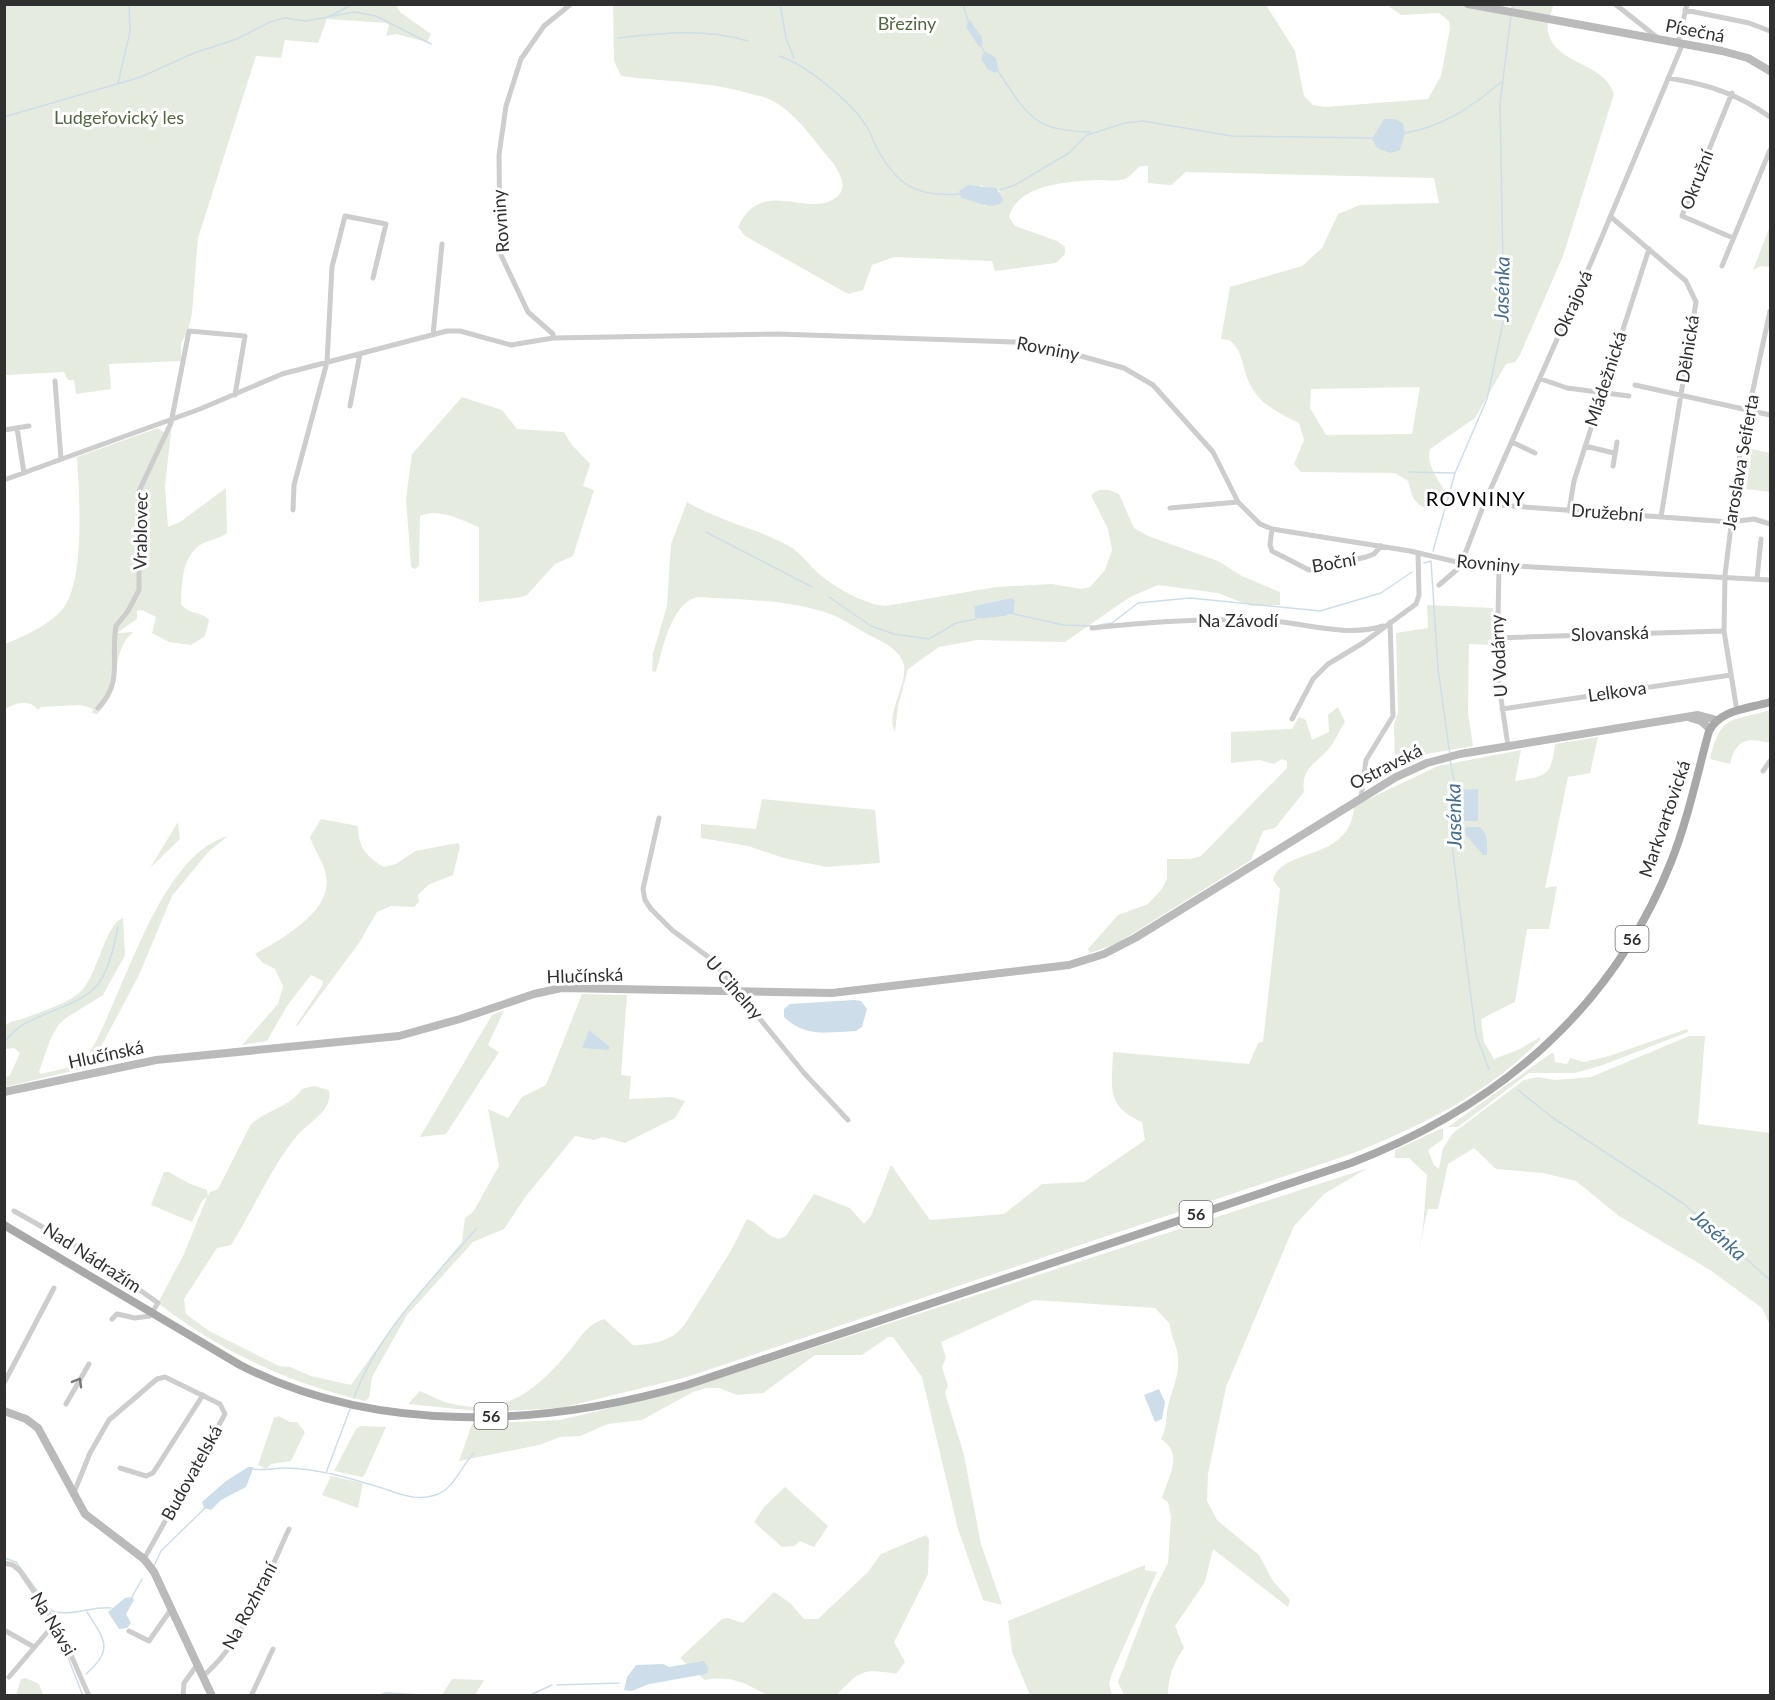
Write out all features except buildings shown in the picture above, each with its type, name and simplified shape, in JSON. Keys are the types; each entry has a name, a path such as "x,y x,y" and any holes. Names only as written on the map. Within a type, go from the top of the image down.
{"main road":[{"name":"56","path":"1737,707 1770,702"},
{"name":"Markvartovická","path":"152,1314 240,1365 291,1388 364,1407 440,1415 517,1415 601,1406 687,1385 1351,1162 1416,1136 1477,1101 1529,1061 1561,1032 1624,952 1655,897 1671,864 1692,800 1710,729 1717,720 1737,707"},
{"name":"56","path":"4,1225 152,1314"}],"street":[{"name":"Rovniny","path":"571,4 544,26 526,51 504,118 498,171 500,252 528,312 552,334 553,338 642,338 743,334 1014,342 1077,355 1124,368 1154,385 1212,452 1238,502 1260,524 1272,529 1381,546 1461,563 1770,580"},
{"name":"Písečná","path":"1468,4 1658,38 1738,55 1770,71"},
{"path":"1615,4 1658,38"},
{"path":"1686,7 1749,23 1770,31"},
{"name":"Okrajová","path":"1461,563 1484,504 1611,217 1668,78 1681,43 1686,7"},
{"path":"1668,78 1707,85 1732,93 1770,117"},
{"name":"Okružní","path":"1732,93 1682,216 1733,238"},
{"path":"1722,266 1770,150"},
{"path":"292,510 294,485 327,362 332,267 345,216 386,224 373,278"},
{"name":"Dělnická","path":"1611,217 1686,281 1696,302 1661,517"},
{"path":"433,334 442,244"},
{"name":"Mládežnická","path":"1569,510 1574,481 1649,249"},
{"name":"Jaroslava Seiferta","path":"1737,707 1724,631 1725,578 1741,445 1770,311"},
{"name":"Vrablovec","path":"98,708 108,698 111,690 116,657 116,626 128,611 141,583 139,491 171,419 189,331 244,336 235,395"},
{"path":"4,480 235,395 282,374 433,334 460,331 511,345 553,338"},
{"path":"350,406 360,354"},
{"path":"1540,379 1567,388 1629,396"},
{"path":"56,381 61,459"},
{"path":"1635,386 1770,415"},
{"path":"4,430 29,426"},
{"path":"17,428 24,473"},
{"path":"1512,442 1535,453"},
{"path":"1613,466 1617,442"},
{"path":"1585,446 1614,453"},
{"path":"1170,508 1238,502"},
{"name":"Družební","path":"1484,504 1730,522 1754,519 1770,525"},
{"name":"Boční","path":"1272,529 1270,545 1272,550 1309,570 1366,557 1374,554 1381,546"},
{"path":"1757,579 1761,539"},
{"name":"Na Závodí","path":"1293,719 1313,679 1329,664 1363,643 1418,602 1418,553"},
{"path":"1439,585 1461,563"},
{"name":"U Vodárny","path":"1499,566 1495,638 1508,746"},
{"name":"Na Závodí","path":"1092,628 1145,622 1238,619 1294,622 1352,630 1383,626"},
{"path":"1361,797 1366,760 1393,716 1390,622"},
{"name":"Slovanská","path":"1495,638 1724,631"},
{"name":"Lelkova","path":"1502,709 1731,675"},
{"name":"Ostravská","path":"1135,938 1361,797 1427,763 1508,746 1704,715 1717,720"},
{"path":"1687,718 1701,721 1710,729"},
{"path":"1762,771 1770,761"},
{"name":"U Cihelny","path":"659,818 643,889 645,900 659,919 711,959 734,992 848,1120"},
{"name":"Hlučínská","path":"4,1092 165,1059 399,1036 551,989 840,992 1049,969 1091,958 1135,938"},
{"name":"Nad Nádražím","path":"14,1211 85,1251 152,1297 158,1303 152,1314"},
{"path":"4,1383 54,1288"},
{"path":"115,1316 142,1319 152,1314"},
{"path":"67,1402 89,1364"},
{"name":"Budovatelská","path":"73,1496 90,1453 109,1420 157,1379 165,1377 220,1404 225,1414 144,1559"},
{"name":"Budovatelská","path":"120,1467 143,1475 153,1473 203,1395"},
{"path":"4,1411 26,1419 38,1428 73,1496 92,1521 144,1559 160,1582 212,1695"},
{"name":"Na Rozhraní","path":"202,1677 217,1665 237,1639 289,1529"},
{"name":"Na Návsi","path":"4,1563 13,1564 20,1571 56,1622 89,1695"},
{"path":"129,1631 149,1641 172,1608"},
{"path":"9,1677 56,1622"},
{"path":"4,1630 34,1647"},
{"path":"251,1695 273,1649"},
{"path":"183,1695 184,1683 197,1665"}],"green space":[{"name":"Březiny","path":"1491,4 1511,9 1511,5 1553,5 1548,21 1548,32 1552,43 1569,57 1600,75 1614,94 1563,256 1520,355 1515,362 1506,364 1475,418 1430,449 1431,465 1444,490 1436,505 1428,508 1414,499 1408,481 1395,473 1301,472 1294,464 1304,440 1299,423 1260,399 1248,380 1238,349 1229,340 1221,339 1230,287 1302,266 1322,248 1338,214 1360,205 1439,203 1434,178 1186,172 1171,185 1148,183 1148,166 1141,166 1129,177 1121,180 1060,183 1046,186 1022,197 1014,206 1009,217 1015,226 1057,241 1065,247 1065,254 1056,263 995,271 992,261 894,257 872,265 863,290 848,294 745,236 738,227 748,211 760,203 773,200 814,204 827,202 841,192 842,179 835,167 798,121 771,100 735,90 687,82 621,76 614,61 613,5 1266,5 1295,51 1304,96 1313,105 1325,107 1428,99 1441,76 1450,28 1449,21 1439,13 1401,15 1387,5","holes":["980,185 1000,191 985,206 979,201","1420,387 1412,434 1326,435 1310,408 1311,389"]},
{"name":"Ludgeřovický les","path":"4,5 396,5 400,12 431,34 427,42 396,34 386,36 389,25 386,23 327,19 318,43 285,40 281,58 256,56 198,238 192,313 188,331 181,343 181,361 109,364 111,389 76,394 74,380 68,380 64,372 5,375"},
{"path":"1770,226 1770,267 1761,266 1753,270"},
{"path":"462,397 502,410 517,429 564,432 572,445 590,464 583,486 594,490 573,556 555,564 527,595 522,597 479,602 479,527 442,514 420,516 419,566 415,569 411,567 406,498 412,454"},
{"path":"172,423 165,486 168,527 180,522 226,488 227,533 203,543 194,550 186,564 182,580 181,604 209,620 205,636 191,645 169,642 152,633 156,617 142,610 137,611 137,619 117,633 133,632 125,641 121,651 110,694 97,714 92,713 93,709 81,705 41,707 38,710 31,704 22,703 5,709 5,644 30,633 55,617 66,604 72,590 76,572 79,532 77,457 158,428 167,435"},
{"path":"1752,449 1770,453 1770,492 1746,489"},
{"path":"1099,490 1109,490 1119,494 1134,528 1148,536 1218,561 1242,576 1280,592 1280,605 1251,606 1218,593 1158,585 1130,597 1065,642 977,640 939,647 908,669 898,706 895,732 894,708 904,674 904,666 899,655 886,644 845,621 814,609 764,601 697,597 680,609 674,618 656,672 652,671 653,653 667,606 671,544 687,502 789,546 819,574 842,590 867,602 885,606 996,587 1052,584 1081,589 1090,587 1105,570 1112,550 1108,529 1091,495","holes":["1011,598 1015,600 1014,614 976,619 974,606"]},
{"path":"1427,605 1493,608 1493,645 1469,644 1468,712 1473,746 1427,754 1395,769 1394,724 1398,713 1396,633 1428,628"},
{"path":"1338,707 1345,722 1329,749 1306,773 1304,792 1275,828 1263,831 1251,860 1116,944 1090,953 1088,949 1118,915 1148,904 1162,889 1167,879 1167,859 1190,859 1201,856 1287,768 1287,761 1282,759 1274,764 1260,760 1231,763 1231,732 1292,729 1299,717 1306,720 1312,740 1329,732 1328,715"},
{"path":"1770,710 1770,743 1750,740 1740,744 1730,764 1710,759 1714,744 1724,726 1737,719"},
{"path":"1598,737 1590,773 1568,777 1545,888 1557,886 1549,929 1527,929 1515,1002 1481,1019 1484,1042 1494,1059 1520,1049 1540,1037 1540,1040 1498,1077 1452,1107 1351,1154 687,1377 561,1408 487,1412 408,1404 420,1391 445,1402 466,1406 485,1407 517,1398 545,1377 590,1327 604,1319 633,1345 655,1343 668,1338 685,1324 732,1249 747,1219 779,1239 786,1236 814,1194 850,1208 864,1224 871,1216 891,1165 930,1220 1004,1214 1042,1184 1084,1182 1145,1140 1142,1122 1122,1109 1113,1094 1113,1052 1249,1064 1258,1043 1263,1042 1280,889 1273,880 1279,869 1289,862 1316,852 1341,837 1350,824 1354,806 1438,766 1521,750 1515,781 1545,773 1549,769 1555,744"},
{"path":"762,799 875,810 880,863 826,867 784,858 748,846 701,838 701,824 756,829"},
{"path":"321,819 358,826 364,850 384,867 396,864 415,851 458,843 460,846 453,875 428,885 418,895 419,902 414,907 391,906 377,912 359,943 299,1024 295,1027 322,986 323,981 311,975 287,1006 267,1041 242,1045 278,1004 283,986 275,969 263,963 255,954 303,923 322,901 326,889 326,876 310,837"},
{"path":"178,822 180,839 150,868"},
{"path":"228,836 209,851 172,896 139,975 95,1058 102,1064 5,1087 5,1078 10,1075 20,1053 14,1048 5,1049 5,1026 56,1006 78,994 88,982 112,929 123,918 125,955 103,995 59,1024 50,1040 39,1072 41,1074 65,1068 87,1057 162,899 181,871 203,849"},
{"path":"582,994 627,995 621,1075 631,1076 629,1099 672,1097 685,1101 675,1118 625,1143 603,1137 594,1140 575,1136 526,1196 504,1229 473,1242 407,1315 372,1377 369,1398 365,1401 309,1385 256,1363 205,1336 158,1303 184,1254 207,1197 202,1201 192,1222 151,1205 164,1172 169,1172 188,1183 207,1190 208,1196 210,1192 218,1189 251,1124 291,1100 302,1089 314,1086 329,1090 327,1105 287,1149 231,1245 217,1248 184,1299 186,1314 209,1331 279,1366 290,1367 311,1376 351,1385 395,1323 462,1242 465,1218 473,1212 499,1166 488,1109 508,1118 522,1097 546,1085"},
{"path":"504,1010 488,1045 499,1052 446,1134 420,1137 492,1015"},
{"path":"1687,1029 1688,1032 1603,1065 1575,1073 1529,1073 1458,1127 1448,1127 1550,1054 1554,1053 1555,1062 1567,1064 1570,1058 1584,1062 1609,1056"},
{"path":"1689,1036 1705,1036 1698,1124 1770,1133 1770,1325 1762,1308 1710,1270 1619,1216 1576,1181 1543,1173 1496,1169 1474,1148 1448,1164 1438,1209 1428,1209 1417,1257 1423,1228 1427,1175 1409,1158 1395,1158 1395,1150 1443,1128 1443,1139 1428,1150 1434,1165 1439,1169 1443,1148 1453,1133 1524,1080 1538,1077 1555,1080 1591,1077"},
{"path":"1368,1168 1324,1194 1294,1226 1226,1387 1208,1474 1207,1501 1217,1520 1259,1555 1273,1581 1290,1600 1288,1607 1213,1549 1205,1582 1175,1626 1184,1648 1172,1671 1168,1695 1124,1695 1118,1682 1151,1596 1168,1563 1171,1516 1168,1502 1162,1498 1171,1473 1173,1458 1172,1451 1161,1439 1176,1378 1178,1356 1170,1324 1155,1308 1034,1300 941,1342 946,1358 942,1367 948,1386 945,1393 964,1455 981,1544 1002,1605 983,1600 958,1529 922,1377 893,1337 888,1337 862,1355 815,1355 763,1393 737,1395 719,1388 706,1388 693,1392 642,1420 608,1424 580,1436 560,1437 539,1445 459,1461 472,1424 560,1420 680,1391"},
{"path":"279,1416 290,1422 297,1422 305,1432 291,1461 271,1464 266,1469 258,1465 274,1418"},
{"path":"361,1426 386,1427 365,1474 362,1477 334,1471 356,1429"},
{"path":"331,1476 363,1483 358,1508 322,1495"},
{"path":"785,1487 828,1526 814,1547 800,1541 794,1546 782,1547 754,1522 764,1507"},
{"path":"926,1535 929,1539 928,1574 894,1642 905,1662 896,1674 876,1671 862,1673 837,1695 772,1696 730,1679 705,1680 680,1658 722,1619 728,1618 743,1623 774,1592 790,1603 804,1619 818,1619 868,1572 881,1554"},
{"path":"1145,1565 1145,1570 1157,1572 1113,1671 1109,1683 1112,1695 1030,1695 1012,1652 1008,1621"},
{"path":"26,1678 39,1684 43,1695 16,1695 21,1679"},
{"path":"452,1679 484,1680 475,1695 442,1695"}],"water":[{"path":"969,19 981,36 983,44 979,47 966,27"},
{"path":"985,51 996,58 999,71 995,73 987,69 981,58"},
{"path":"1384,119 1395,119 1403,123 1405,134 1400,150 1391,153 1377,148 1372,139"},
{"path":"968,185 996,188 1003,199 1002,203 991,206 961,198 959,191"},
{"path":"1011,598 1015,600 1014,614 975,619 974,606"},
{"path":"1478,789 1478,821 1459,821 1457,790"},
{"path":"1480,827 1483,830 1487,840 1487,855 1483,855 1466,835 1465,828"},
{"path":"861,1001 867,1009 862,1027 856,1031 827,1033 809,1031 792,1024 784,1017 784,1009 790,1004"},
{"path":"589,1030 610,1047 608,1050 582,1048"},
{"path":"1159,1389 1165,1402 1162,1419 1155,1422 1144,1395"},
{"path":"248,1467 253,1467 253,1469 246,1487 221,1500 211,1510 204,1508 202,1502 226,1481"},
{"path":"132,1597 134,1600 126,1614 131,1623 127,1628 119,1629 108,1612 125,1598"},
{"path":"704,1661 709,1669 706,1674 649,1684 632,1691 624,1690 627,1677 636,1665 663,1664 669,1667"}],"waterway":[{"path":"118,83 130,32 129,4"},
{"path":"4,117 141,77 194,53 237,39 270,22 285,18 305,21 328,17 353,4"},
{"path":"780,4 786,38 794,58"},
{"path":"963,4 968,21"},
{"path":"332,16 355,12 376,16 431,44"},
{"name":"Jasénka","path":"1433,551 1455,473 1487,399 1504,318 1500,103 1511,16"},
{"path":"618,38 668,33 700,33 748,41"},
{"path":"980,44 985,53"},
{"path":"779,56 814,75 849,105 867,126 875,145 899,179 919,191 931,194 960,194"},
{"path":"998,71 1017,99 1034,118 1056,128 1090,132"},
{"path":"1405,133 1445,121 1480,99 1501,82"},
{"path":"1000,190 1015,185 1069,153 1087,135 1125,123 1143,121 1232,136 1374,138"},
{"path":"1409,472 1455,473"},
{"path":"706,532 812,587"},
{"name":"Jasénka","path":"1431,561 1438,669 1450,755"},
{"name":"Jasénka","path":"1424,563 1431,561"},
{"path":"1099,625 1112,623 1138,603 1190,598 1320,611 1381,593 1412,572"},
{"path":"829,597 871,626 894,634 929,639 956,623 976,619"},
{"path":"1014,614 1064,625 1092,626"},
{"path":"981,618 1006,615"},
{"name":"Jasénka","path":"1450,760 1454,781 1452,845 1467,967 1476,1035 1489,1069"},
{"path":"4,1041 23,1024 90,993 106,970 118,927"},
{"name":"Jasénka","path":"1518,1090 1553,1118 1684,1204 1770,1280"},
{"path":"354,1398 364,1374 391,1329 476,1229"},
{"path":"326,1473 350,1409"},
{"path":"253,1469 285,1468 324,1472 406,1496 425,1497 438,1494 449,1487 474,1453"},
{"path":"154,1566 161,1551 205,1508"},
{"path":"4,1558 16,1562 52,1611 67,1613 111,1608"},
{"path":"132,1597 142,1579"},
{"path":"86,1674 100,1658 104,1644 87,1612"},
{"path":"58,1632 83,1696"},
{"path":"557,1685 619,1683"},
{"path":"528,1696 552,1685"},
{"path":"377,1696 386,1693 443,1696"}],"district":[{"name":"ROVNINY","path":"1476,499"}]}
